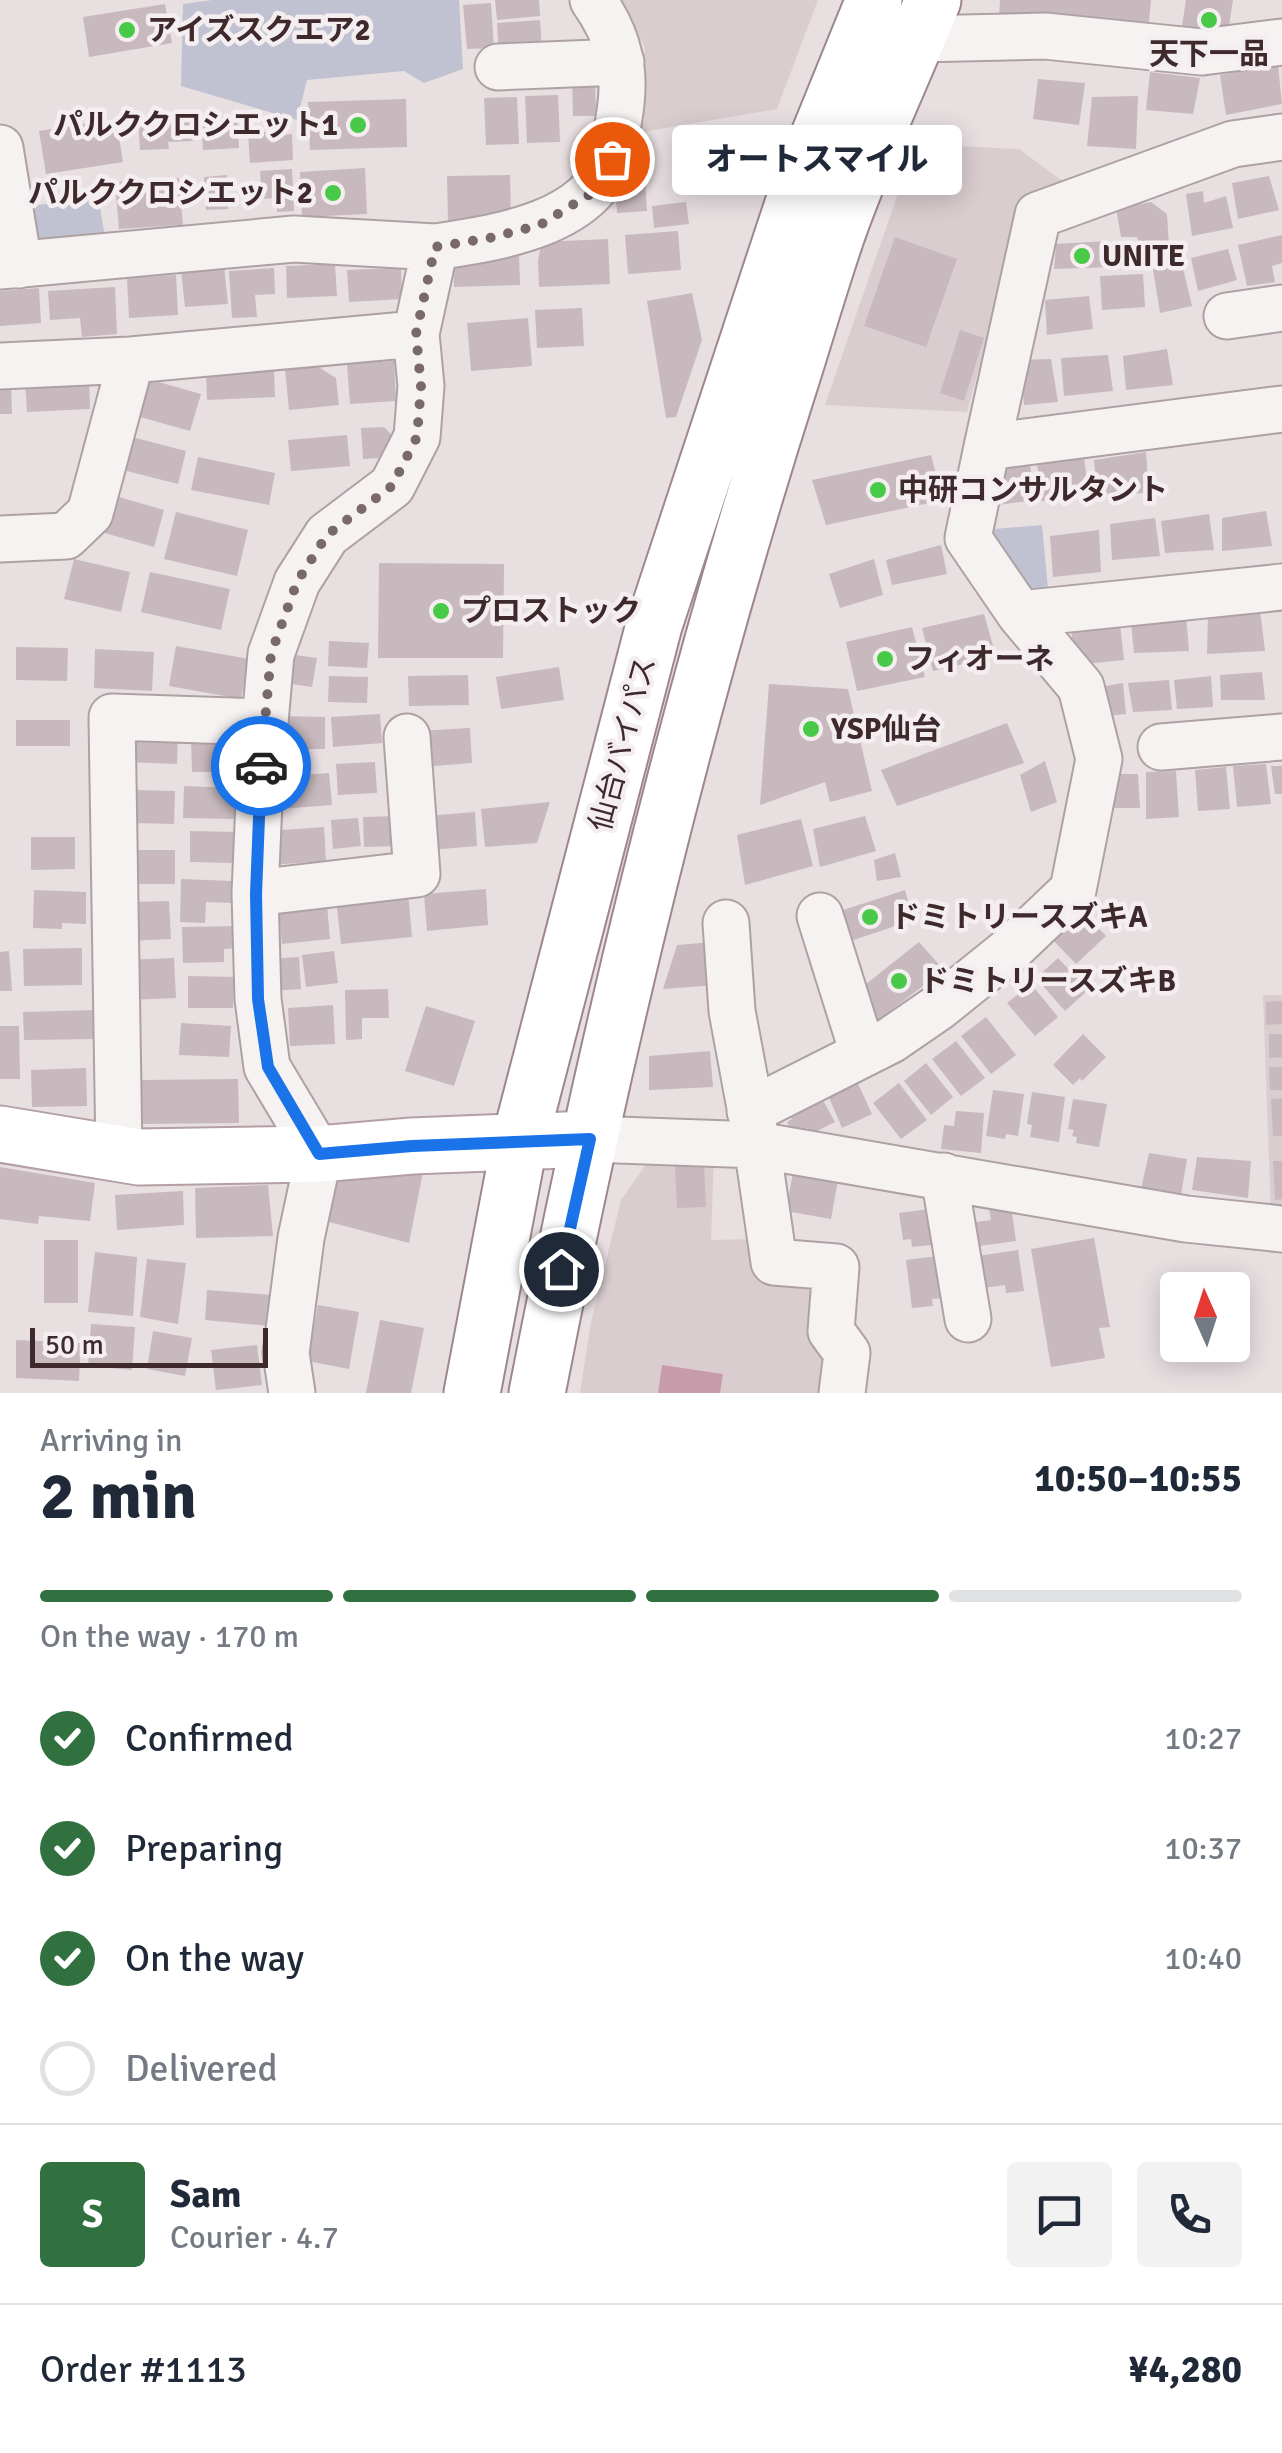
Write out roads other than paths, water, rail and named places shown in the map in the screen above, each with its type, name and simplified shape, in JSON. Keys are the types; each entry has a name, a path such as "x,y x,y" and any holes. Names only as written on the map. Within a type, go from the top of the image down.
{"main road":[{"name":"仙台バイパス","path":"472,1393 520,1140 654,625 802,176 874,0"},
{"name":"仙台バイパス","path":"537,1393 590,1139 672,787 751,504 838,230 925,19"},
{"path":"0,1134 139,1157 319,1154 590,1139"}],"street":[{"path":"0,148 10,266 294,239 435,247 490,238 540,225 592,193 612,159 624,74 614,36 593,0"},
{"path":"925,19 1202,52 1282,42"},
{"path":"498,67 621,62"},
{"path":"754,1128 939,1006 1011,949 1073,890 1099,759 1081,687 1020,614 968,538 1038,214 1233,144 1282,137"},
{"path":"292,1393 286,1354 302,1238 319,1154 268,1067 258,999 260,779 271,654 297,582 327,535 392,486 417,437 421,386 416,334 435,247"},
{"path":"1227,316 1282,308"},
{"path":"0,366 131,360 416,334"},
{"path":"0,539 66,536 90,513 131,360"},
{"path":"988,447 1282,409"},
{"path":"1020,614 1282,587"},
{"path":"118,1154 112,717 265,722"},
{"path":"256,894 416,874 407,737"},
{"path":"1161,747 1282,738"},
{"path":"820,916 863,1054"},
{"path":"726,923 732,1011 774,1262 836,1267 832,1331 847,1353 842,1393"},
{"path":"590,1139 754,1128 944,1176 1186,1219 1282,1229"},
{"path":"944,1176 968,1319"}],"place":[{"name":"天下一品","path":"1209,20"},
{"name":"アイズスクエア2","path":"127,30"},
{"name":"パルククロシエット1","path":"358,125"},
{"name":"オートスマイル","path":"612,159"},
{"name":"パルククロシエット2","path":"333,193"},
{"name":"UNITE","path":"1082,256"},
{"name":"中研コンサルタント","path":"878,490"},
{"name":"プロストック","path":"441,611"},
{"name":"フィオーネ","path":"885,659"},
{"name":"YSP仙台","path":"811,729"},
{"name":"ドミトリースズキA","path":"870,917"},
{"name":"ドミトリースズキB","path":"899,981"}]}
